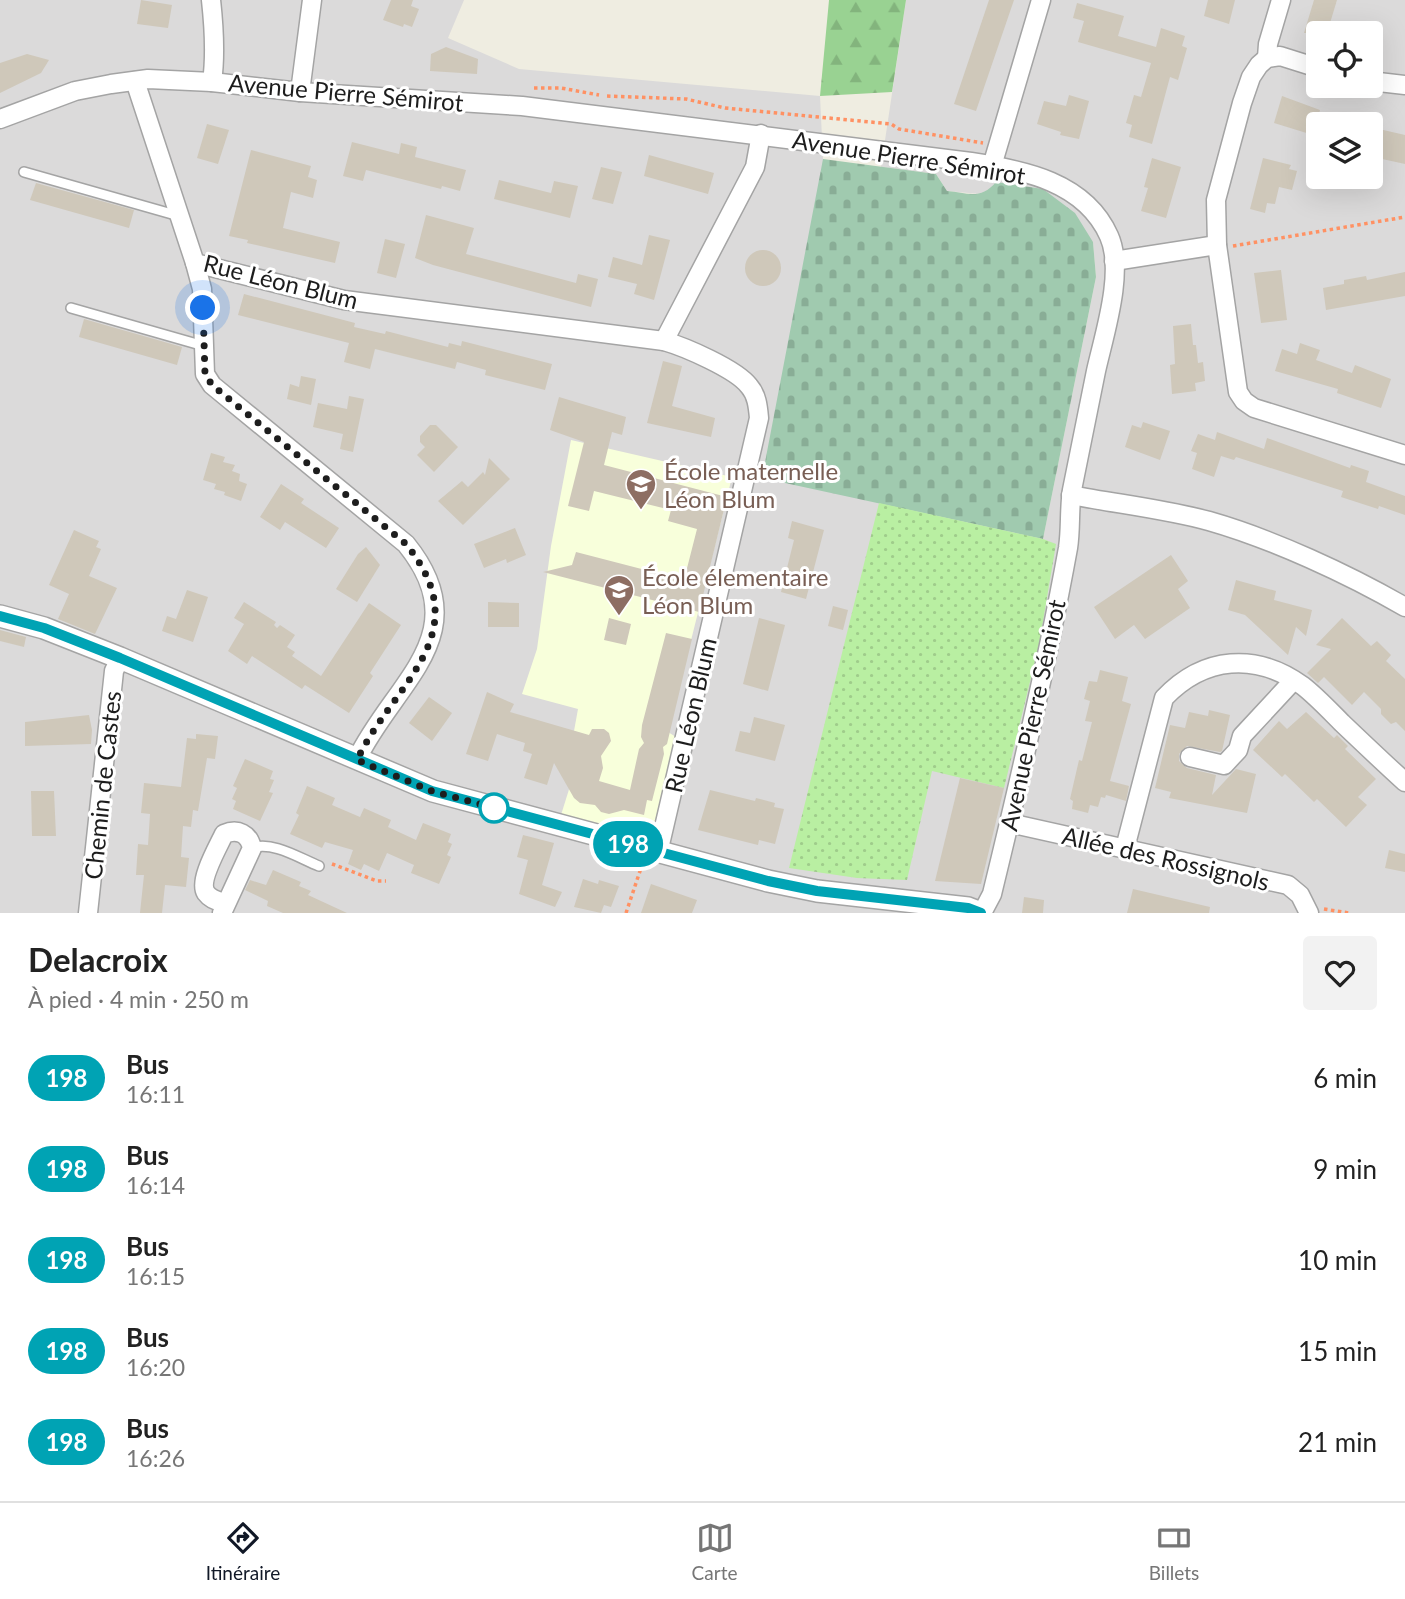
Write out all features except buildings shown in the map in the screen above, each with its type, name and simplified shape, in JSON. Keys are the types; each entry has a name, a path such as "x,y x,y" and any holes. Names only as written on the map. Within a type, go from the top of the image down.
{"street":[{"path":"211,0 215,64 212,82"},
{"path":"300,92 312,0"},
{"path":"992,166 1041,0"},
{"path":"1281,0 1268,44 1267,58 1251,77 1216,200 1217,247 1238,393 1254,408 1405,455"},
{"path":"1267,58 1280,56 1306,64"},
{"name":"Avenue Pierre Sémirot","path":"0,119 75,91 148,79 212,82 300,92 522,106 761,134 992,166 1052,182 1068,189 1085,202 1110,237 1115,261 1112,296 1071,495 1069,545 1042,677 992,894 981,913"},
{"name":"Rue Léon Blum","path":"135,82 195,263 344,300 664,341 684,346 741,378 750,386 755,396 759,418 649,850"},
{"path":"1383,82 1405,85"},
{"path":"664,341 755,167 761,134"},
{"path":"1115,261 1217,247"},
{"path":"195,263 202,289 205,374 212,385 406,544 419,560 431,583 436,607 429,646 357,760"},
{"path":"1071,495 1208,521 1253,536 1372,588 1405,607"},
{"path":"0,616 44,628 120,658 432,791 768,881 817,891 968,908 981,913"},
{"name":"Chemin de Castes","path":"88,913 114,671 120,658"},
{"path":"1125,848 1164,698 1179,683 1206,668 1236,662 1271,669 1303,686 1405,782"},
{"path":"1191,757 1223,765 1238,750 1242,736 1293,681"},
{"name":"Allée des Rossignols","path":"1009,823 1288,886 1300,895 1309,913"},
{"path":"244,833 252,848 224,909 205,892 203,883 224,834 244,833"}],"lane":[{"path":"24,172 179,216"},
{"path":"71,308 206,346"},
{"path":"252,848 271,846 319,866"}],"path":[{"path":"1217,247 1405,217"},
{"path":"626,913 643,862 639,858 649,850"},
{"path":"319,866 334,864 377,881 386,881"}],"shaded area":[{"path":"0,0 464,0 448,38 519,69 820,96 823,159 1043,539 1096,277 1093,242 988,192 980,194 947,191 936,174 881,167 906,0 1405,0 1405,913 0,913"},
{"path":"571,440 732,477 668,732 676,737 655,821 649,828 639,832 629,833 561,815 586,735 574,731 578,709 522,694 537,649 551,546"}],"green space":[{"path":"829,0 906,0 892,92 820,96"},
{"path":"823,159 936,174 947,191 961,193 979,193 996,182 1043,189 1075,213 1093,242 1096,277 1043,539 762,478"},
{"path":"879,503 1056,544 1039,645 1004,788 932,771 907,880 857,878 789,868"}],"bus line":[{"name":"198","path":"0,616 44,628 175,680 432,791 768,881 817,891 968,908 981,913"}],"place":[{"name":"École maternelle Léon Blum","path":"641,511"},
{"name":"École élementaire Léon Blum","path":"619,617"}],"route":[{"path":"203,308 205,374 212,385 406,544 419,560 431,583 436,607 429,646 357,760 432,791 494,808"}]}
